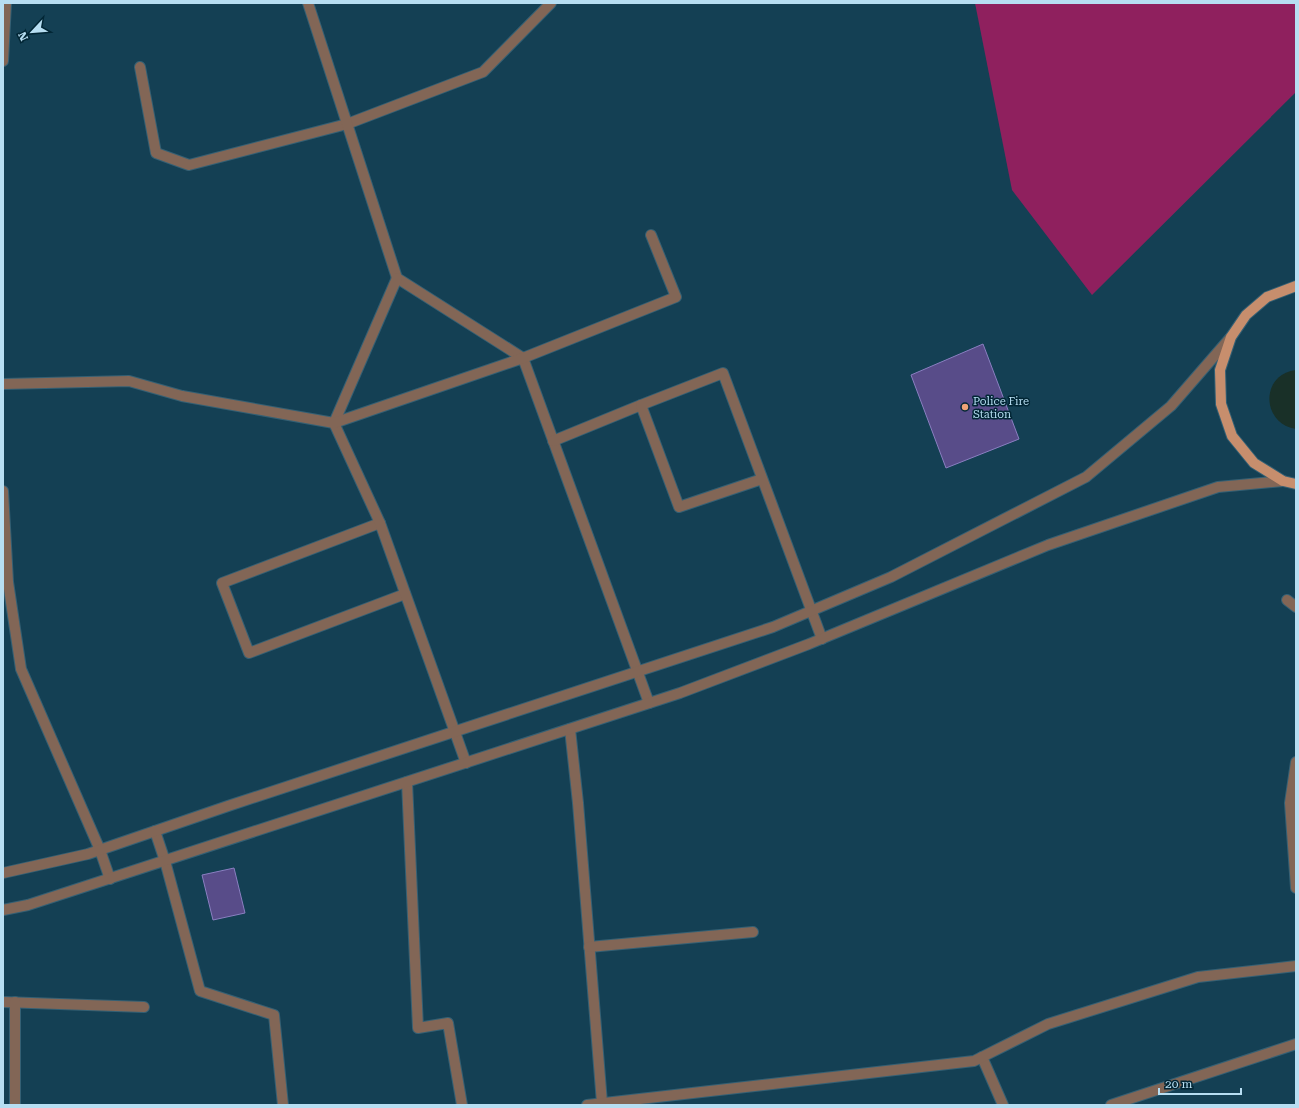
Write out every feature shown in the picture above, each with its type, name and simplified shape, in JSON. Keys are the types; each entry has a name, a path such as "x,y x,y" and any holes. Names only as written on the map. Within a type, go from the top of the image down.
{"main road":[{"path":"1295,285 1267,298 1246,315 1231,337 1220,370 1221,404 1232,436 1254,463 1283,481 1296,484"}],"street":[{"path":"3,61 6,3"},
{"path":"308,3 397,278 523,358 636,672 649,703"},
{"path":"140,67 156,153 189,165 347,124 483,72 551,3"},
{"path":"3,384 129,381 182,396 334,423 523,358 676,297 651,235"},
{"path":"397,278 334,423 380,523 466,762"},
{"path":"3,873 88,854 455,731 773,627 891,577 1086,478 1171,406 1231,337"},
{"path":"553,440 723,373 822,639"},
{"path":"641,405 679,507 762,479"},
{"path":"3,910 28,905 110,879 680,693 822,639 1048,545 1210,489 1283,481"},
{"path":"3,491 8,582 21,669 100,850 110,879"},
{"path":"380,523 222,583 249,653 405,594"},
{"path":"1287,600 1296,607"},
{"path":"570,729 578,803 602,1103"},
{"path":"1296,762 1290,804 1296,888"},
{"path":"407,782 418,1028 448,1023 462,1105"},
{"path":"155,831 165,861 200,991 274,1015 282,1105"},
{"path":"589,947 753,932"},
{"path":"588,1105 638,1102 974,1061 1048,1024 1198,978 1296,966"},
{"path":"3,1002 144,1007"},
{"path":"15,1002 15,1105"},
{"path":"1111,1105 1296,1044"},
{"path":"982,1057 1003,1105"}],"shaded area":[{"path":"975,3 1296,3 1296,92 1092,295 1012,190"},
{"path":"1296,370 1296,429 1284,425 1276,418 1271,409 1269,399 1271,389 1276,380 1284,373"}],"building":[{"name":"Police Fire Station","path":"983,344 1019,439 946,468 911,375"},
{"path":"234,868 245,913 213,920 202,875"}],"place":[{"name":"Police Fire Station","path":"965,407"}]}
